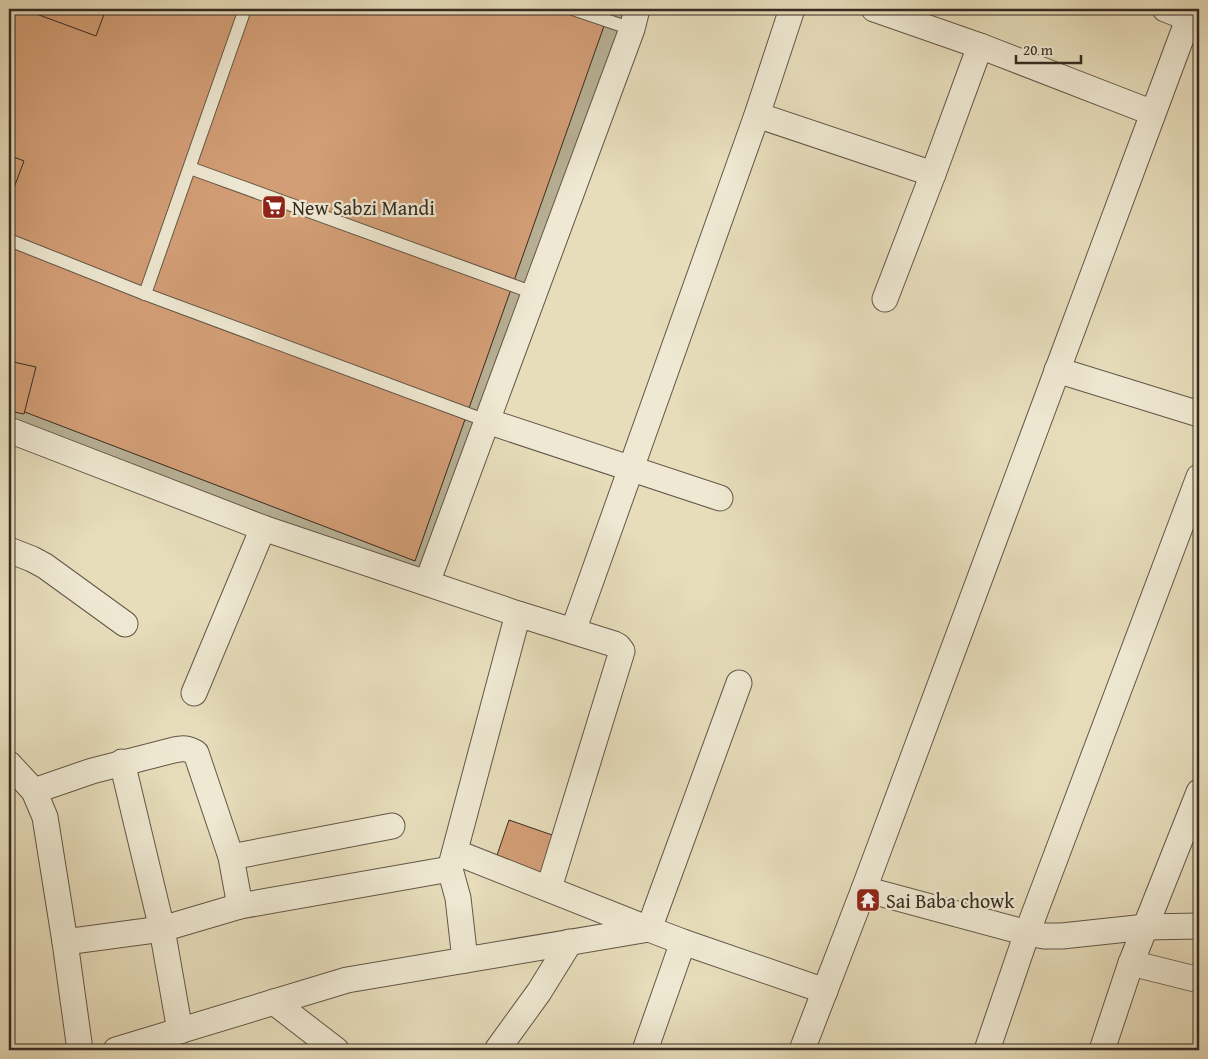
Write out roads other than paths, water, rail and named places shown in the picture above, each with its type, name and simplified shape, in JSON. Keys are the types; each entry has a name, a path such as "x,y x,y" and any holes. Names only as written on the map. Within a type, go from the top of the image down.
{"street":[{"path":"573,631 757,115 792,9"},
{"path":"874,9 980,46 1153,113"},
{"path":"802,1050 864,889 1190,13 1166,9"},
{"path":"427,583 635,19"},
{"path":"885,299 980,46"},
{"path":"757,115 933,174"},
{"path":"1057,370 1199,414"},
{"path":"487,421 720,498"},
{"path":"9,430 263,528 618,646 622,651 548,888"},
{"path":"987,1050 1027,933 1199,477"},
{"path":"194,693 263,528"},
{"path":"9,550 45,566 125,624"},
{"path":"465,960 452,860 518,614"},
{"path":"649,929 739,683"},
{"path":"34,791 122,762 184,748 189,749 196,753 231,857 240,906"},
{"path":"122,762 162,929 180,1031"},
{"path":"9,764 34,791 45,817 80,1050"},
{"path":"1102,1050 1131,963 1198,799"},
{"path":"231,857 392,826"},
{"path":"65,942 162,929 240,906 452,860 548,888 683,942 825,991"},
{"path":"864,889 1044,936 1199,926"},
{"path":"116,1050 347,980 649,929"},
{"path":"497,1050 539,992 570,942"},
{"path":"645,1050 683,942"},
{"path":"1131,963 1199,980"},
{"path":"274,1002 336,1050"}],"lane":[{"path":"145,294 245,9"},
{"path":"573,9 635,19"},
{"path":"190,168 534,293"},
{"path":"9,240 145,294 487,421"}],"place":[{"name":"New Sabzi Mandi","path":"274,207"},
{"name":"Sai Baba chowk","path":"868,900"}]}
